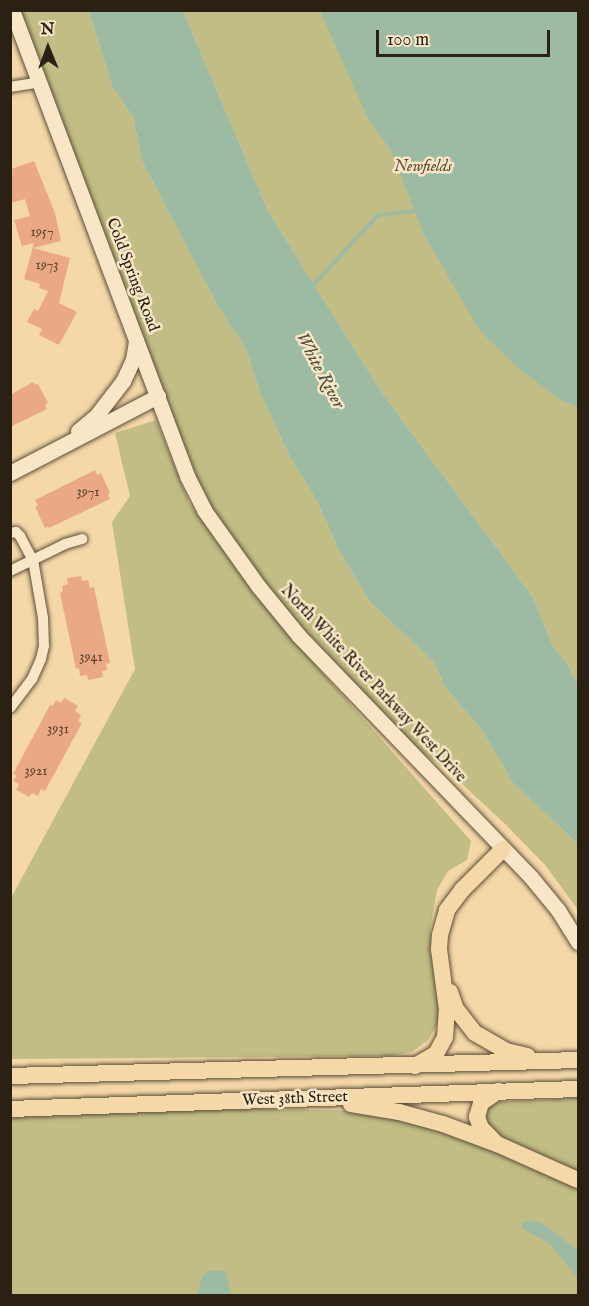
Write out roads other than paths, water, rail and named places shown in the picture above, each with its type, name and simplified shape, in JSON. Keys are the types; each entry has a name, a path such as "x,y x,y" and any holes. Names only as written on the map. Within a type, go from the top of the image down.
{"main road":[{"path":"415,1066 436,1054 445,1037 447,1010 441,982 439,950 442,924 454,900 503,849"},
{"path":"439,950 456,1008 475,1033 506,1051 552,1061"},
{"name":"West 38th Street","path":"10,1076 579,1060"},
{"name":"West 38th Street","path":"10,1109 579,1089"},
{"path":"497,1144 481,1128 477,1117 481,1103 498,1091"},
{"path":"281,1100 356,1105 399,1112 443,1124 497,1144 579,1180"}],"street":[{"name":"Cold Spring Road","path":"12,10 158,396"},
{"path":"10,87 40,82"},
{"path":"55,450 96,416 115,393 133,360 136,338"},
{"path":"10,473 158,396"},
{"name":"North White River Parkway West Drive","path":"158,396 197,498 253,579 306,643 537,884 579,942"},
{"path":"10,533 16,532 20,536 33,560 43,618 44,648 26,689 10,708"},
{"path":"10,571 82,539"}],"water":[{"name":"White River","path":"89,11 183,11 268,211 380,390 532,596 553,646 568,665 578,686 578,844 513,783 481,729 445,687 433,661 370,602 339,551 318,503 289,455 261,395 246,349 217,305 142,161 133,117 112,86"},
{"path":"320,11 578,11 578,407 559,399 518,368 480,331 424,235 391,150 368,119"},
{"path":"522,1222 540,1222 578,1250 578,1278 548,1242 522,1229"},
{"path":"209,1271 226,1272 231,1295 197,1295 202,1276"}],"waterway":[{"path":"314,284 378,215 415,211"}],"park label":[{"name":"Newfields","path":"423,167"}]}
